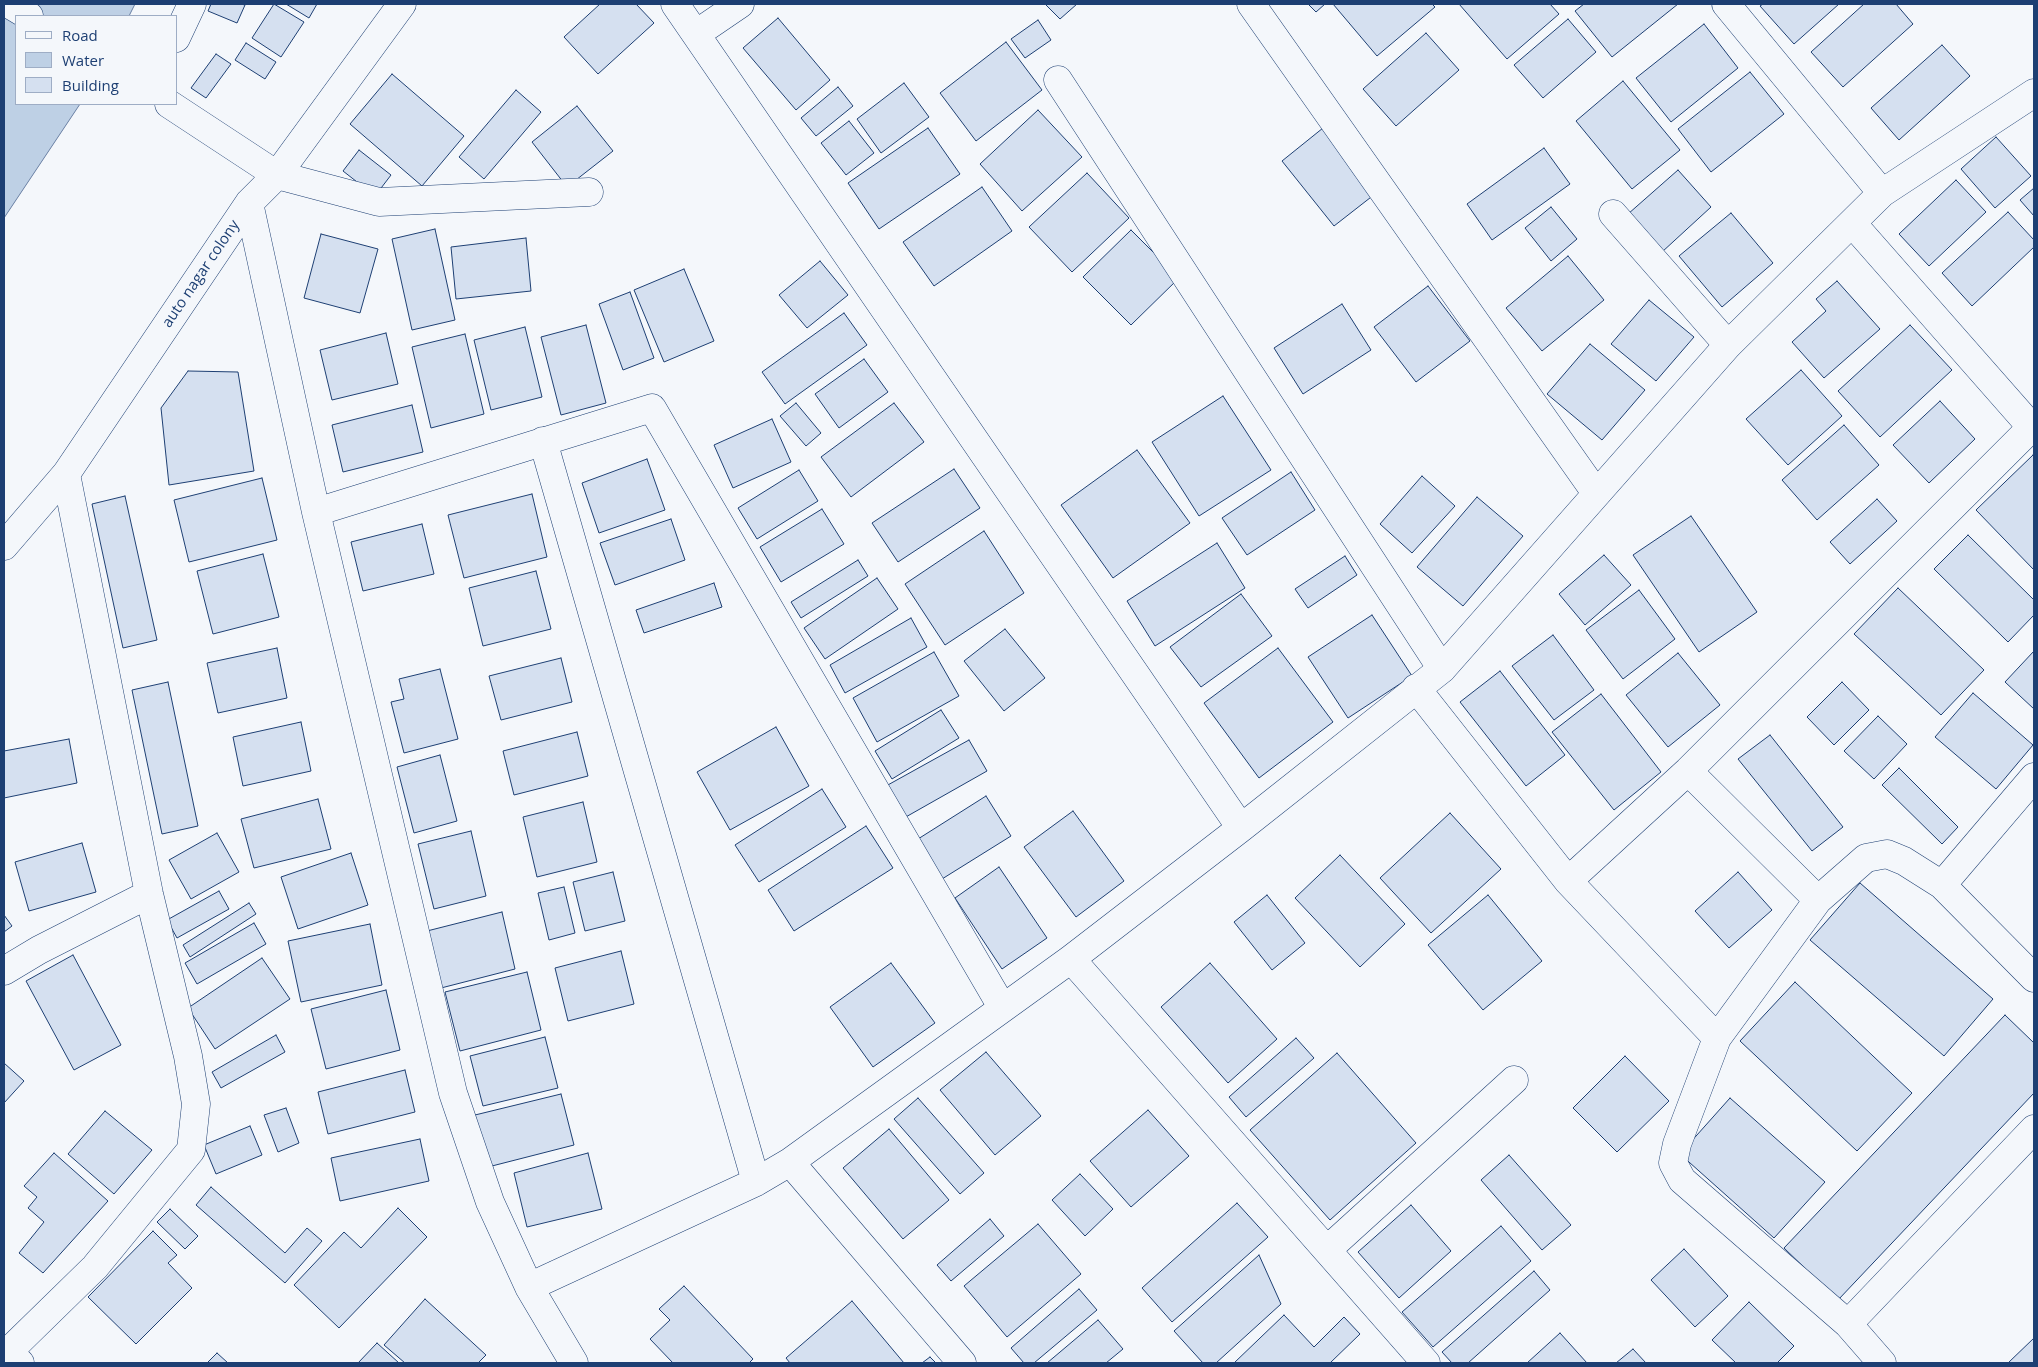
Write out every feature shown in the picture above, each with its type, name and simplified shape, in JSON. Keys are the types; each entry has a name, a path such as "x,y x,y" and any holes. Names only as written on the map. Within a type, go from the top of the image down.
{"street":[{"path":"9,4 27,15"},
{"path":"178,34 192,4"},
{"name":"auto nagar colony","path":"4,546 66,474 249,203 277,175 402,4"},
{"path":"675,4 1241,828"},
{"path":"696,34 740,4"},
{"path":"1251,4 1596,493"},
{"path":"1726,4 1882,193"},
{"path":"1058,80 1442,669"},
{"path":"529,1287 756,1182 790,1162 1071,959 1442,669 1728,345 1882,193 2034,93"},
{"path":"171,105 277,175 379,202 589,192"},
{"path":"249,203 316,512 453,1093 490,1202 529,1287 574,1363"},
{"path":"1613,214 1728,345"},
{"path":"1568,881 1688,771 2033,429 1852,223"},
{"path":"316,512 652,408 1002,1007"},
{"path":"544,441 756,1182"},
{"path":"10,1355 95,1266 191,1150 196,1104 188,1056 149,894 66,474"},
{"path":"1416,688 1568,881 1717,1038"},
{"path":"1688,771 1818,900"},
{"path":"1942,885 2034,778"},
{"path":"1882,1363 1848,1324 1682,1180 1673,1163 1677,1144 1717,1038 1818,900 1866,858 1887,854 1904,861 1942,885 2034,978"},
{"path":"4,971 38,950 149,894"},
{"path":"1071,959 1422,1362"},
{"path":"1326,1250 1514,1080"},
{"path":"1848,1324 2034,1129"},
{"path":"790,1162 962,1363"}],"water":[{"path":"4,4 135,4 130,15 15,15 15,105 79,105 4,218"}],"building":[{"path":"211,4 245,5 237,23 208,11"},
{"path":"274,4 304,22 281,57 252,38"},
{"path":"286,4 317,4 309,18"},
{"path":"600,4 636,4 654,23 598,74 564,37"},
{"path":"1045,4 1077,4 1060,19"},
{"path":"1308,4 1325,4 1316,12"},
{"path":"1333,4 1432,4 1435,7 1377,56"},
{"path":"1459,4 1550,4 1559,14 1507,59"},
{"path":"1584,4 1678,4 1612,57 1575,11"},
{"path":"1763,4 1839,4 1794,44 1760,6"},
{"path":"1864,4 1896,4 1913,24 1843,87 1811,52"},
{"path":"778,18 830,80 796,110 743,48"},
{"path":"1568,19 1596,52 1543,98 1514,65"},
{"path":"1038,20 1051,40 1025,58 1011,39"},
{"path":"1704,24 1738,68 1671,122 1636,78"},
{"path":"1426,33 1459,70 1396,126 1363,89"},
{"path":"1006,42 1042,90 976,141 940,93"},
{"path":"246,43 276,62 265,79 235,60"},
{"path":"1942,45 1970,76 1899,140 1871,108"},
{"path":"216,54 231,64 206,98 191,88"},
{"path":"1750,72 1784,114 1711,172 1678,129"},
{"path":"392,74 464,136 422,186 350,124"},
{"path":"1623,81 1680,150 1632,189 1576,121"},
{"path":"904,83 929,117 881,153 857,119"},
{"path":"838,87 853,106 816,136 801,118"},
{"path":"516,90 541,112 484,179 459,157"},
{"path":"577,106 613,151 567,187 532,142"},
{"path":"1038,110 1082,157 1022,211 980,164"},
{"path":"849,121 874,153 846,175 821,143"},
{"path":"928,128 960,174 879,229 848,183"},
{"path":"1323,128 1375,194 1334,226 1282,161"},
{"path":"1996,137 2031,176 1995,208 1961,169"},
{"path":"1544,148 1570,184 1492,240 1467,204"},
{"path":"359,150 391,175 375,196 343,171"},
{"path":"1678,170 1711,207 1662,252 1628,214"},
{"path":"1087,173 1129,218 1072,272 1029,227"},
{"path":"1956,180 1986,212 1929,266 1899,234"},
{"path":"982,187 1012,231 934,286 903,242"},
{"path":"2034,188 2034,216 2020,200"},
{"path":"1551,207 1577,239 1551,261 1525,228"},
{"path":"2008,212 2034,240 2034,247 1972,306 1942,273"},
{"path":"1731,213 1773,263 1722,307 1679,256"},
{"path":"435,229 455,320 412,330 392,239"},
{"path":"1131,230 1179,278 1131,325 1083,277"},
{"path":"321,234 378,249 360,313 304,298"},
{"path":"526,238 531,291 456,299 451,247"},
{"path":"1568,256 1604,300 1542,351 1506,308"},
{"path":"820,261 848,295 807,328 779,295"},
{"path":"684,269 714,341 664,362 634,290"},
{"path":"1837,281 1880,329 1824,378 1792,342 1826,311 1816,299"},
{"path":"1428,286 1470,341 1416,382 1374,327"},
{"path":"630,292 654,358 623,370 599,304"},
{"path":"1649,300 1694,337 1656,381 1611,344"},
{"path":"1342,304 1371,350 1303,394 1274,348"},
{"path":"844,313 867,345 785,404 762,372"},
{"path":"586,325 606,403 561,415 541,337"},
{"path":"1910,325 1952,370 1880,437 1838,391"},
{"path":"525,327 542,397 491,410 474,340"},
{"path":"386,333 398,384 332,400 320,350"},
{"path":"465,334 484,414 431,428 412,347"},
{"path":"1590,344 1645,390 1602,440 1547,394"},
{"path":"864,359 888,392 839,428 815,394"},
{"path":"1801,370 1842,416 1788,465 1746,419"},
{"path":"188,371 238,372 254,471 169,485 161,408"},
{"path":"1223,396 1271,470 1199,516 1152,442"},
{"path":"1940,401 1975,439 1929,483 1893,445"},
{"path":"796,403 821,433 806,446 780,416"},
{"path":"894,403 924,442 851,497 821,457"},
{"path":"412,405 423,452 343,472 332,425"},
{"path":"772,419 791,462 733,488 714,445"},
{"path":"1844,425 1879,465 1817,520 1782,480"},
{"path":"1137,450 1190,523 1113,578 1061,505"},
{"path":"2034,456 2034,570 1976,510"},
{"path":"647,459 665,510 599,533 582,483"},
{"path":"954,469 980,508 898,562 872,523"},
{"path":"799,470 818,501 757,539 738,508"},
{"path":"1291,472 1315,510 1247,555 1222,518"},
{"path":"1422,476 1455,506 1412,553 1380,524"},
{"path":"262,478 277,540 189,562 174,500"},
{"path":"532,494 547,557 464,578 448,515"},
{"path":"125,496 157,640 123,648 92,504"},
{"path":"1477,497 1523,536 1463,606 1417,567"},
{"path":"1877,499 1897,521 1850,564 1830,542"},
{"path":"822,509 844,544 781,582 760,547"},
{"path":"1691,516 1757,612 1699,652 1633,555"},
{"path":"671,519 685,560 615,585 600,543"},
{"path":"422,524 434,574 363,591 351,542"},
{"path":"984,531 1024,593 945,645 905,584"},
{"path":"1968,535 2034,600 2034,615 2008,642 1934,569"},
{"path":"1217,543 1245,588 1155,646 1127,601"},
{"path":"263,554 279,617 213,634 197,571"},
{"path":"1604,555 1631,585 1585,625 1559,594"},
{"path":"1345,556 1357,575 1308,608 1295,589"},
{"path":"858,560 868,576 801,618 791,602"},
{"path":"536,571 551,629 483,646 469,588"},
{"path":"877,578 898,609 825,659 804,628"},
{"path":"714,583 722,607 644,633 636,610"},
{"path":"1898,588 1984,670 1941,715 1854,634"},
{"path":"1639,590 1675,639 1623,679 1586,630"},
{"path":"1241,594 1272,636 1201,687 1170,647"},
{"path":"1372,615 1412,676 1348,718 1308,657"},
{"path":"911,618 927,647 845,693 830,665"},
{"path":"1005,629 1045,678 1004,711 964,661"},
{"path":"1553,635 1594,690 1554,720 1512,666"},
{"path":"277,648 287,698 218,713 207,663"},
{"path":"1278,648 1333,722 1259,778 1204,703"},
{"path":"2034,651 2034,709 2005,682"},
{"path":"934,652 959,696 877,742 853,698"},
{"path":"1678,653 1720,705 1668,747 1626,695"},
{"path":"561,658 572,702 501,720 489,676"},
{"path":"440,669 458,739 404,753 391,702 404,699 399,679"},
{"path":"1500,671 1565,755 1526,786 1460,702"},
{"path":"168,682 198,826 162,834 132,690"},
{"path":"1842,682 1869,710 1834,745 1807,717"},
{"path":"1973,693 2033,745 1996,789 1935,737"},
{"path":"1601,694 1661,772 1614,810 1552,732"},
{"path":"941,710 959,738 892,779 875,751"},
{"path":"1878,716 1907,744 1874,779 1844,751"},
{"path":"301,722 311,771 243,786 233,737"},
{"path":"776,727 809,786 730,830 697,772"},
{"path":"577,732 588,776 514,795 503,751"},
{"path":"1770,735 1843,827 1812,851 1738,759"},
{"path":"69,739 77,783 4,798 4,751"},
{"path":"969,740 987,771 904,818 886,786"},
{"path":"440,755 457,821 414,833 397,767"},
{"path":"1899,768 1958,827 1942,844 1882,785"},
{"path":"822,789 846,827 759,882 735,845"},
{"path":"986,796 1011,836 942,879 918,839"},
{"path":"318,799 331,849 254,868 241,819"},
{"path":"583,802 597,862 537,877 523,817"},
{"path":"1073,811 1124,881 1076,917 1024,847"},
{"path":"1450,813 1501,869 1431,933 1380,878"},
{"path":"866,826 893,868 794,931 768,890"},
{"path":"471,831 486,896 434,909 418,844"},
{"path":"217,833 239,872 191,899 169,860"},
{"path":"82,843 96,892 29,911 15,862"},
{"path":"351,853 368,905 298,929 281,877"},
{"path":"1340,855 1405,924 1360,967 1295,898"},
{"path":"999,867 1047,938 1002,969 955,898"},
{"path":"613,872 625,921 585,931 573,882"},
{"path":"1738,872 1772,910 1729,948 1695,911"},
{"path":"1860,883 1993,999 1944,1056 1810,940"},
{"path":"564,887 575,933 549,940 538,893"},
{"path":"219,891 229,909 177,938 167,920"},
{"path":"1267,895 1305,943 1272,970 1234,922"},
{"path":"1488,895 1542,961 1483,1010 1428,945"},
{"path":"249,903 256,914 190,957 183,945"},
{"path":"502,912 515,969 441,988 427,931"},
{"path":"4,915 12,926 4,932"},
{"path":"254,923 266,944 197,984 185,963"},
{"path":"370,924 382,985 301,1002 288,941"},
{"path":"621,951 634,1004 568,1021 555,968"},
{"path":"73,955 121,1045 74,1070 26,981"},
{"path":"262,958 290,999 215,1049 188,1008"},
{"path":"891,963 935,1023 873,1067 830,1007"},
{"path":"1210,963 1277,1039 1228,1083 1161,1007"},
{"path":"527,972 541,1030 460,1051 445,992"},
{"path":"1795,982 1912,1093 1857,1151 1740,1041"},
{"path":"386,990 400,1050 326,1069 311,1009"},
{"path":"2005,1015 2034,1043 2034,1093 1838,1300 1784,1248"},
{"path":"276,1035 285,1052 221,1088 212,1072"},
{"path":"545,1037 558,1088 483,1106 470,1056"},
{"path":"1296,1038 1314,1058 1246,1117 1229,1097"},
{"path":"986,1052 1041,1116 995,1155 940,1090"},
{"path":"1337,1053 1416,1143 1330,1220 1250,1130"},
{"path":"1625,1056 1669,1101 1617,1152 1573,1108"},
{"path":"4,1063 24,1081 4,1103"},
{"path":"405,1070 415,1112 328,1134 318,1092"},
{"path":"561,1094 574,1145 488,1167 475,1115"},
{"path":"918,1098 984,1173 960,1194 894,1119"},
{"path":"1730,1098 1825,1182 1774,1238 1680,1154"},
{"path":"286,1108 299,1143 278,1152 264,1115"},
{"path":"1148,1110 1189,1156 1131,1207 1090,1161"},
{"path":"105,1111 152,1150 114,1194 68,1154"},
{"path":"250,1126 262,1155 216,1174 204,1145"},
{"path":"889,1129 949,1200 903,1239 843,1168"},
{"path":"420,1139 429,1181 340,1201 331,1158"},
{"path":"54,1153 108,1201 43,1273 19,1253 44,1222 28,1208 37,1197 24,1186"},
{"path":"588,1153 602,1209 527,1227 514,1173"},
{"path":"1509,1155 1571,1225 1542,1250 1481,1180"},
{"path":"1080,1174 1113,1209 1085,1236 1052,1200"},
{"path":"211,1187 285,1253 307,1228 322,1241 285,1283 196,1205"},
{"path":"1237,1203 1268,1237 1172,1322 1142,1288"},
{"path":"1411,1205 1451,1251 1399,1298 1358,1252"},
{"path":"398,1208 427,1237 339,1328 294,1285 344,1232 361,1248"},
{"path":"170,1209 198,1236 185,1249 157,1222"},
{"path":"990,1219 1004,1236 951,1281 937,1265"},
{"path":"1038,1224 1081,1274 1007,1337 964,1286"},
{"path":"1501,1226 1531,1261 1433,1347 1402,1312"},
{"path":"153,1231 177,1255 168,1263 192,1288 136,1344 88,1297"},
{"path":"1684,1249 1728,1296 1695,1327 1651,1280"},
{"path":"1259,1255 1281,1304 1216,1363 1203,1363 1174,1331"},
{"path":"1534,1271 1550,1290 1468,1363 1452,1363 1442,1352"},
{"path":"684,1286 753,1359 749,1363 673,1363 650,1339 670,1320 659,1309"},
{"path":"1079,1289 1097,1310 1034,1363 1024,1363 1011,1348"},
{"path":"425,1299 486,1355 478,1363 405,1363 384,1345"},
{"path":"852,1301 904,1363 790,1363 786,1358"},
{"path":"1749,1302 1794,1346 1777,1363 1736,1363 1712,1340"},
{"path":"1284,1315 1314,1347 1344,1317 1360,1334 1330,1363 1234,1363"},
{"path":"1098,1320 1123,1349 1106,1363 1047,1363"},
{"path":"1560,1333 1587,1363 1527,1363"},
{"path":"2034,1338 2034,1363 2008,1363"},
{"path":"377,1343 399,1363 358,1363"},
{"path":"1633,1349 1646,1363 1616,1363"},
{"path":"217,1353 228,1363 207,1363"},
{"path":"930,1357 936,1363 922,1363"}]}
